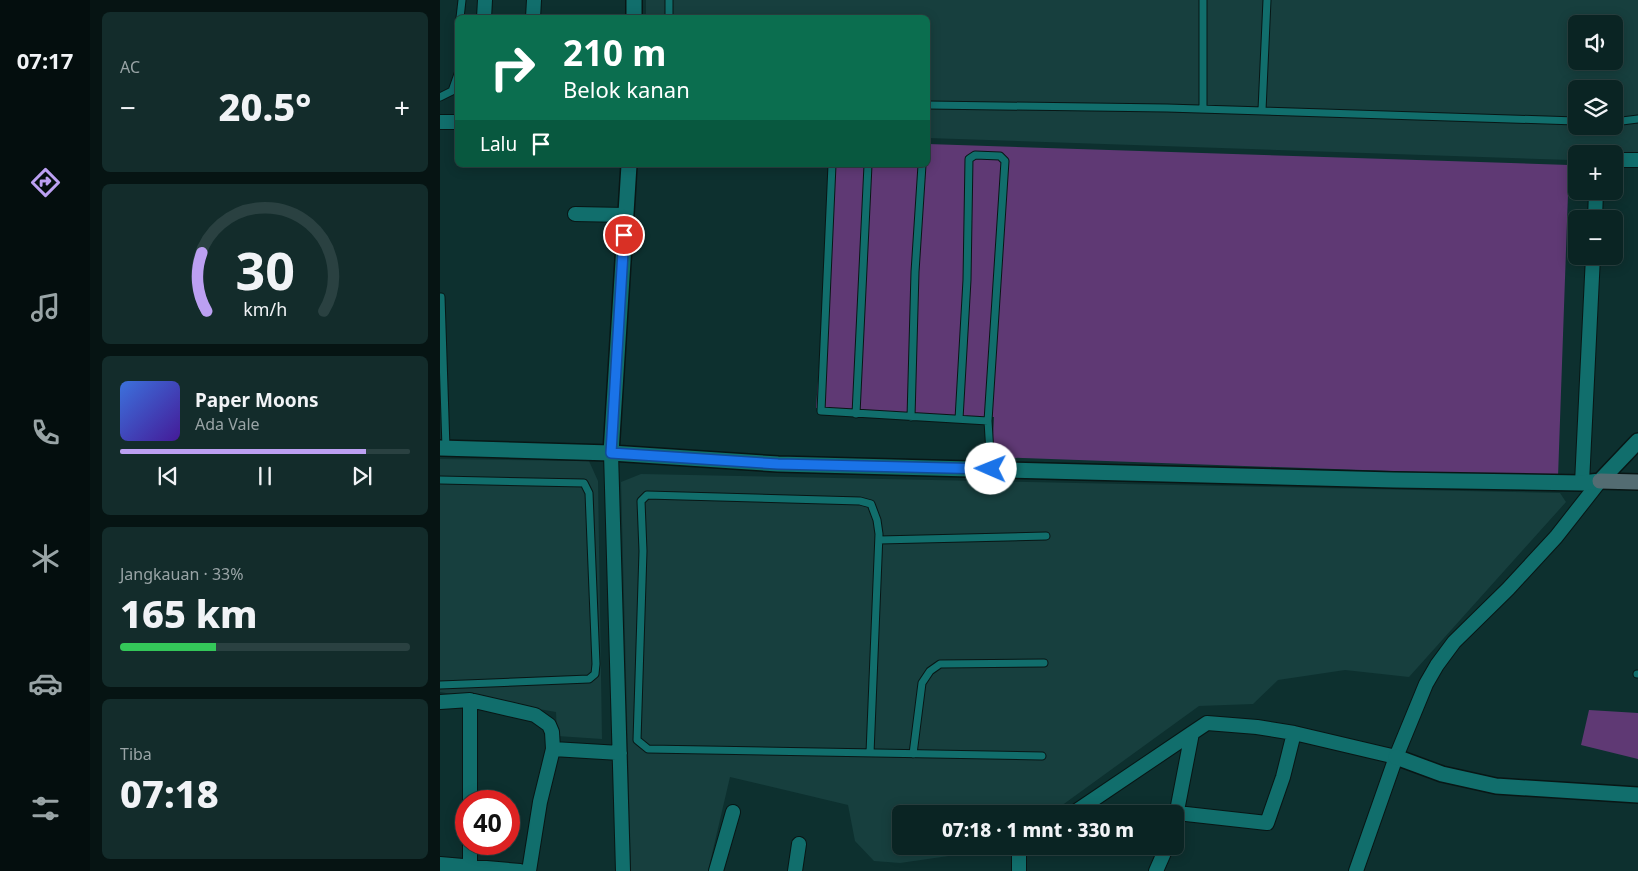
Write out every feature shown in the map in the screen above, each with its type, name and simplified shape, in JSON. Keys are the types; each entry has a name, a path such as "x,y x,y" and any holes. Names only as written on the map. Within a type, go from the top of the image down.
{"main road":[{"path":"1600,481 1638,482"}],"street":[{"path":"484,15 485,0"},
{"path":"533,15 534,0"},
{"path":"634,0 634,15"},
{"path":"440,122 455,122"},
{"path":"1623,160 1638,160"},
{"path":"623,871 611,453 629,167"},
{"path":"575,214 626,215"},
{"path":"1582,483 1593,265"},
{"path":"1356,871 1396,757 1426,684 1454,642 1508,589 1550,543 1600,481 1638,440"},
{"path":"443,448 611,453 778,464 1404,481 1582,483 1600,481"},
{"path":"440,702 470,700 520,710 543,719 552,732 553,749 540,802 529,871"},
{"path":"470,700 470,790"},
{"path":"1085,805 1207,723 1257,727 1294,733 1396,757 1442,774 1496,786 1638,795"},
{"path":"1179,805 1192,733"},
{"path":"1184,816 1267,823 1283,778 1294,733"},
{"path":"553,749 620,753"},
{"path":"716,871 733,812"},
{"path":"795,871 799,844"},
{"path":"470,855 470,865"},
{"path":"1019,855 1019,871"},
{"path":"1156,871 1163,855"},
{"path":"440,864 470,865 520,871"}],"lane":[{"path":"460,15 462,0"},
{"path":"669,0 669,15"},
{"path":"1203,0 1203,109"},
{"path":"1262,110 1267,0"},
{"path":"440,97 452,91 455,82"},
{"path":"930,105 1262,110 1568,121"},
{"path":"1623,121 1638,119"},
{"path":"960,419 969,159 975,155 1000,156 1005,161 988,421 991,469"},
{"path":"832,167 820,407 822,412 988,421"},
{"path":"856,414 868,167"},
{"path":"911,417 915,272 922,167"},
{"path":"441,297 443,448"},
{"path":"440,480 584,482 589,492 596,664 594,674 589,679 440,685"},
{"path":"870,753 879,540 877,520 871,504 860,501 647,495 641,501 643,551 637,740 648,750 1042,756"},
{"path":"879,540 1046,536"},
{"path":"913,754 922,683 930,671 940,664 1044,663"}],"shaded area":[{"path":"646,0 1638,0 1638,155 1623,155 1623,145 1568,145 1568,160 930,138 930,15 646,15"},
{"path":"930,144 1568,165 1558,477 992,457 994,417 959,419 816,408 834,167 930,167"},
{"path":"440,459 589,461 598,481 602,739 557,736 556,712 440,692"},
{"path":"641,474 1560,493 1566,502 1409,677 1345,670 1278,680 1253,704 1199,706 1062,805 892,805 892,855 955,855 900,863 874,861 855,841 848,805 730,777 708,871 631,871 621,482"},
{"path":"1589,710 1638,713 1638,759 1581,745"}],"route":[{"path":"624,235 611,453 778,464 991,469"}]}
